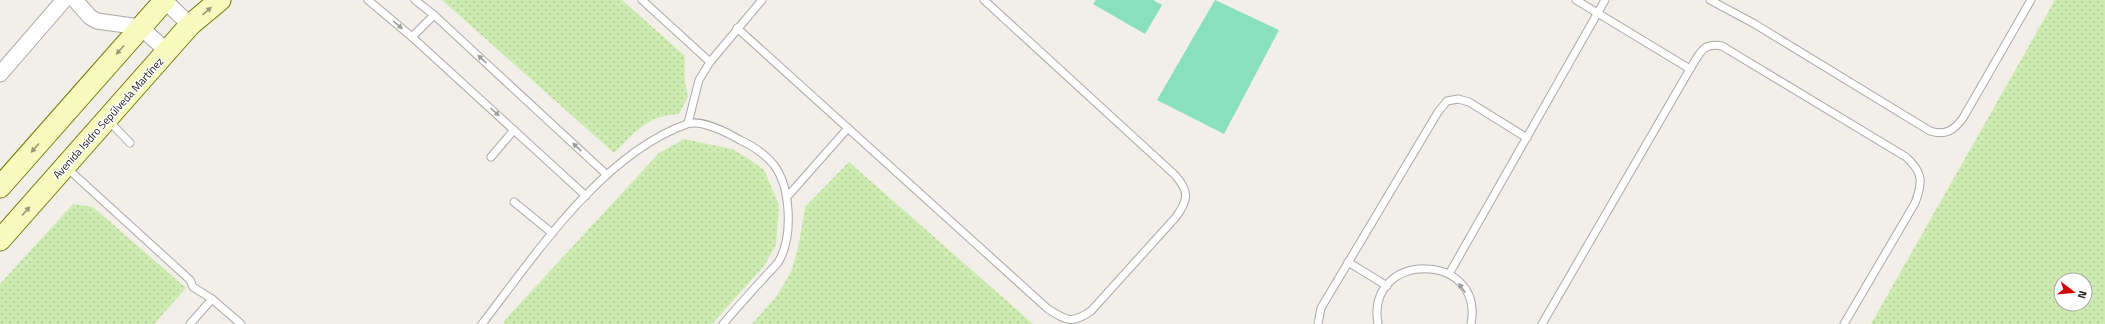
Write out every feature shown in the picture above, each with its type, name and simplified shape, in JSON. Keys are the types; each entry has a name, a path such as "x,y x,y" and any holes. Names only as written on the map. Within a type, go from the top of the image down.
{"main road":[{"path":"0,187 164,0"},
{"name":"Avenida Isidro Sepúlveda Martínez","path":"0,240 108,120 190,25 220,0"}],"street":[{"path":"1,72 64,0"},
{"path":"75,0 90,17 97,20 140,27 168,51"},
{"path":"164,0 190,25"}],"lane":[{"path":"368,0 412,37 586,196"},
{"path":"415,0 434,15 606,174"},
{"path":"642,0 710,62"},
{"path":"688,123 699,80 710,62 762,0"},
{"path":"737,28 1048,309 1069,320 1079,319 1091,311 1176,217 1184,207 1187,195 1183,184 1175,175 984,0"},
{"path":"1576,0 1690,69"},
{"path":"1449,274 1606,0"},
{"path":"1710,0 1753,23 1930,131 1939,134 1947,133 1955,128 1963,118 2031,0"},
{"path":"412,37 434,15"},
{"path":"1542,324 1690,69 1704,49 1712,44 1722,46 1906,157 1916,166 1920,177 1920,190 1915,203 1844,324"},
{"path":"1318,324 1321,308 1438,112 1447,101 1458,99 1469,102 1527,138"},
{"path":"108,120 130,143"},
{"path":"482,324 552,233 606,174 642,147 688,123 718,128 757,148 774,165 785,187 787,197 789,222 779,261 723,324"},
{"path":"787,197 848,128"},
{"path":"491,156 514,130"},
{"path":"65,167 190,280 194,287 212,299 241,324"},
{"path":"514,202 552,233"},
{"path":"1348,262 1387,286"},
{"path":"1378,324 1377,316 1379,300 1387,286 1400,274 1416,268 1433,268 1449,274 1461,285 1470,299 1472,316 1470,324"},
{"path":"190,324 212,299"}],"green space":[{"path":"442,0 622,0 685,56 685,83 688,97 679,114 668,115 650,121 614,153"},
{"path":"1096,0 1153,0 1162,5 1145,34 1093,4"},
{"path":"1215,0 1279,30 1224,134 1157,100"},
{"path":"2055,0 2105,0 2105,324 1871,324"},
{"path":"684,139 732,149 746,157 764,170 779,205 776,245 764,266 712,324 505,324 503,322 659,153"},
{"path":"849,162 1033,324 752,324 776,297 791,272 798,248 805,207"},
{"path":"73,204 93,207 186,288 154,324 0,324 0,284"}]}
